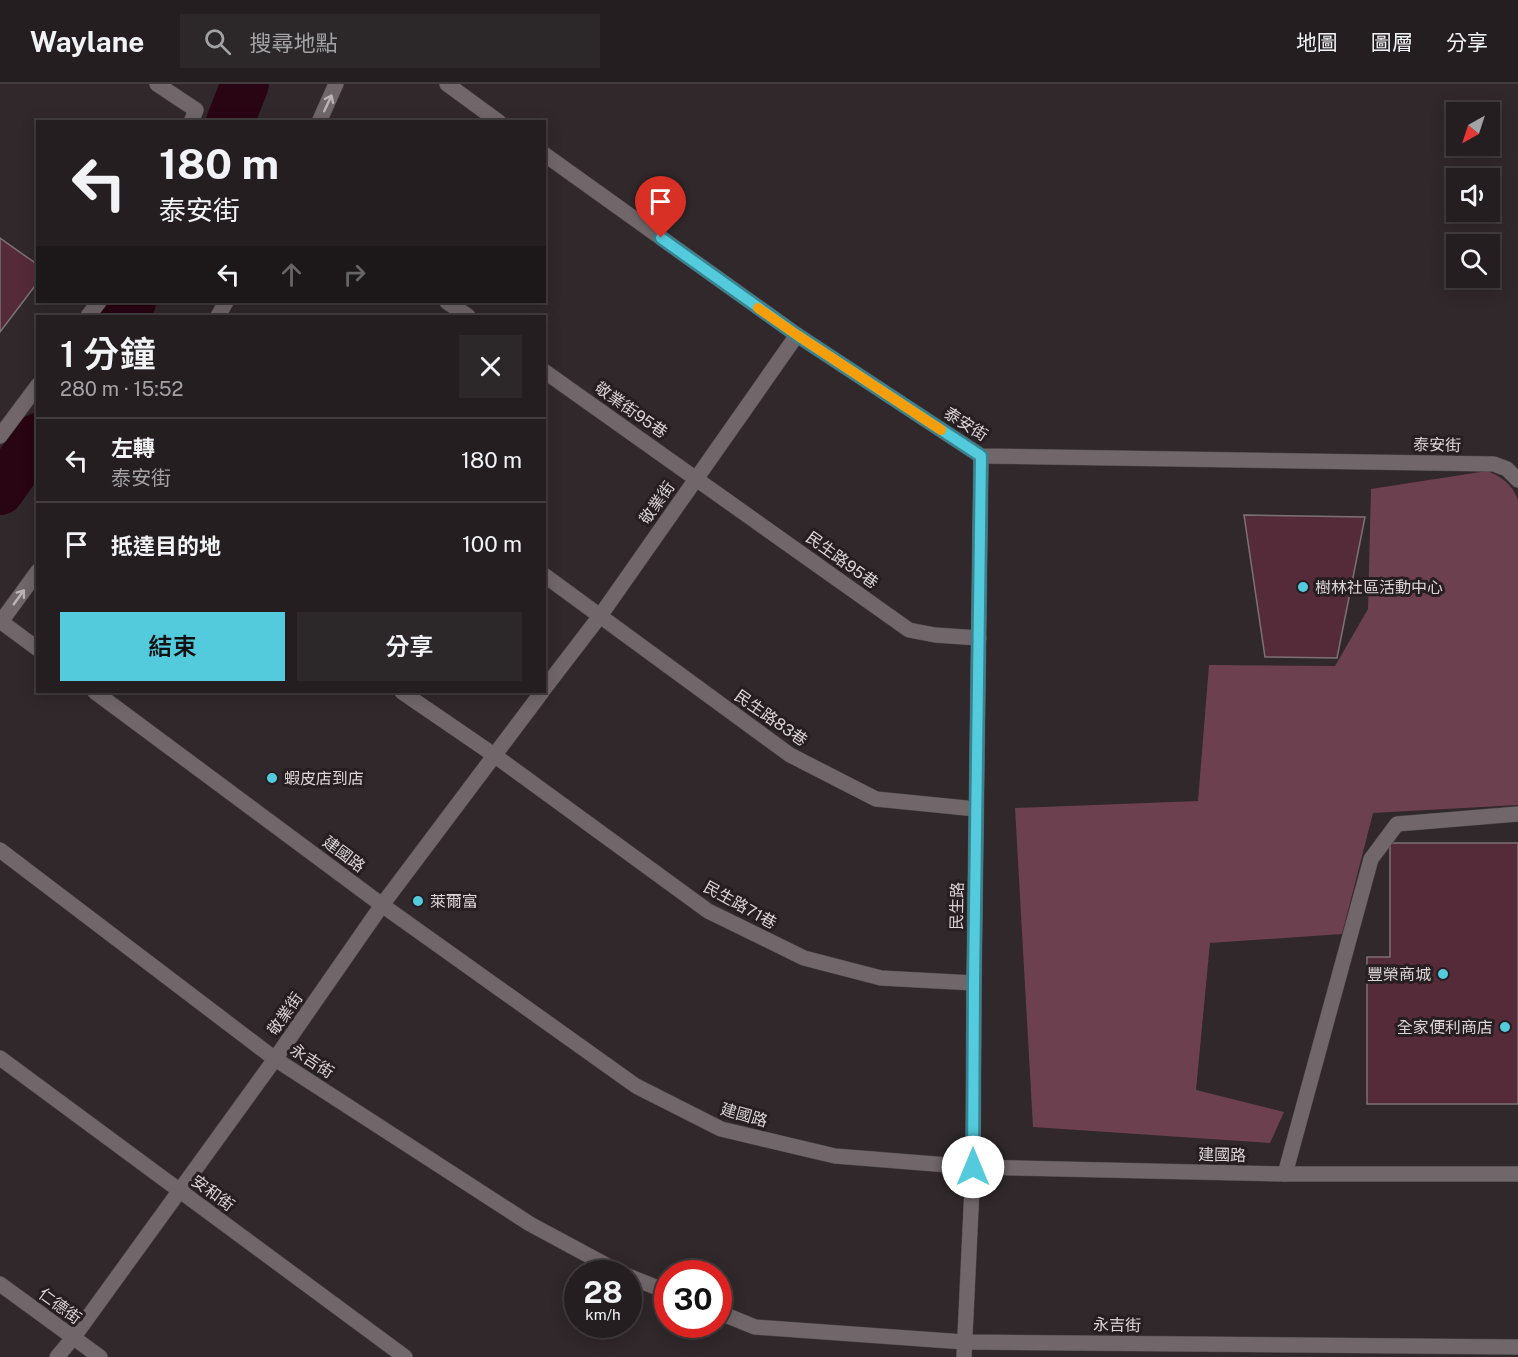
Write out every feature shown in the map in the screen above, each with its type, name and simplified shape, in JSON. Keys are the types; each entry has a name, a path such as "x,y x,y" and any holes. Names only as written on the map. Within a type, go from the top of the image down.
{"street":[{"path":"157,84 195,110 192,120"},
{"path":"320,120 336,84"},
{"path":"447,84 496,120"},
{"name":"泰安街","path":"546,155 797,335 981,456 1494,464 1507,469 1518,480"},
{"path":"89,315 98,303"},
{"path":"448,303 466,315"},
{"name":"敬業街","path":"546,686 600,616 797,335"},
{"name":"敬業街95巷","path":"546,371 696,478"},
{"path":"0,436 36,388"},
{"name":"民生路","path":"964,1349 973,1167 981,456"},
{"name":"民生路95巷","path":"696,478 909,630 935,635 978,638"},
{"path":"36,574 0,622 36,648"},
{"name":"民生路83巷","path":"546,576 790,755 876,799 976,809"},
{"name":"建國路","path":"96,693 382,905 636,1086 721,1129 835,1156 973,1167 1285,1174 1518,1174"},
{"name":"民生路71巷","path":"403,693 494,755 708,911 804,958 881,978 974,983"},
{"name":"敬業街","path":"57,1357 275,1059 382,905 541,693"},
{"path":"1285,1174 1371,859 1398,824 1518,814"},
{"name":"永吉街","path":"0,850 275,1059 530,1224 597,1260"},
{"name":"安和街","path":"0,1058 405,1357"},
{"name":"仁德街","path":"0,1284 100,1357"},
{"name":"永吉街","path":"732,1318 755,1327 964,1349 1518,1347"}],"shaded area":[{"path":"1487,471 1506,482 1518,500 1518,805 1373,813 1342,934 1210,943 1196,1090 1284,1112 1270,1143 1033,1127 1015,808 1198,801 1209,665 1335,666 1368,609 1371,489"}],"building":[{"path":"0,238 36,264 36,285 0,332"},
{"name":"樹林社區活動中心","path":"1244,515 1365,517 1337,658 1265,657"},
{"name":"豐榮商城","path":"1390,843 1518,843 1518,1104 1367,1104 1367,957 1390,957"}],"waterway":[{"path":"231,120 245,84"},
{"path":"122,315 131,303"},
{"path":"0,491 36,440"}],"slow traffic":[{"path":"758,308 941,430"}],"place":[{"name":"樹林社區活動中心","path":"1303,587"},
{"name":"蝦皮店到店","path":"272,778"},
{"name":"萊爾富","path":"418,901"},
{"name":"豐榮商城","path":"1443,974"},
{"name":"全家便利商店","path":"1505,1027"}],"route":[{"path":"661,238 797,335 981,456 973,1167"}]}
